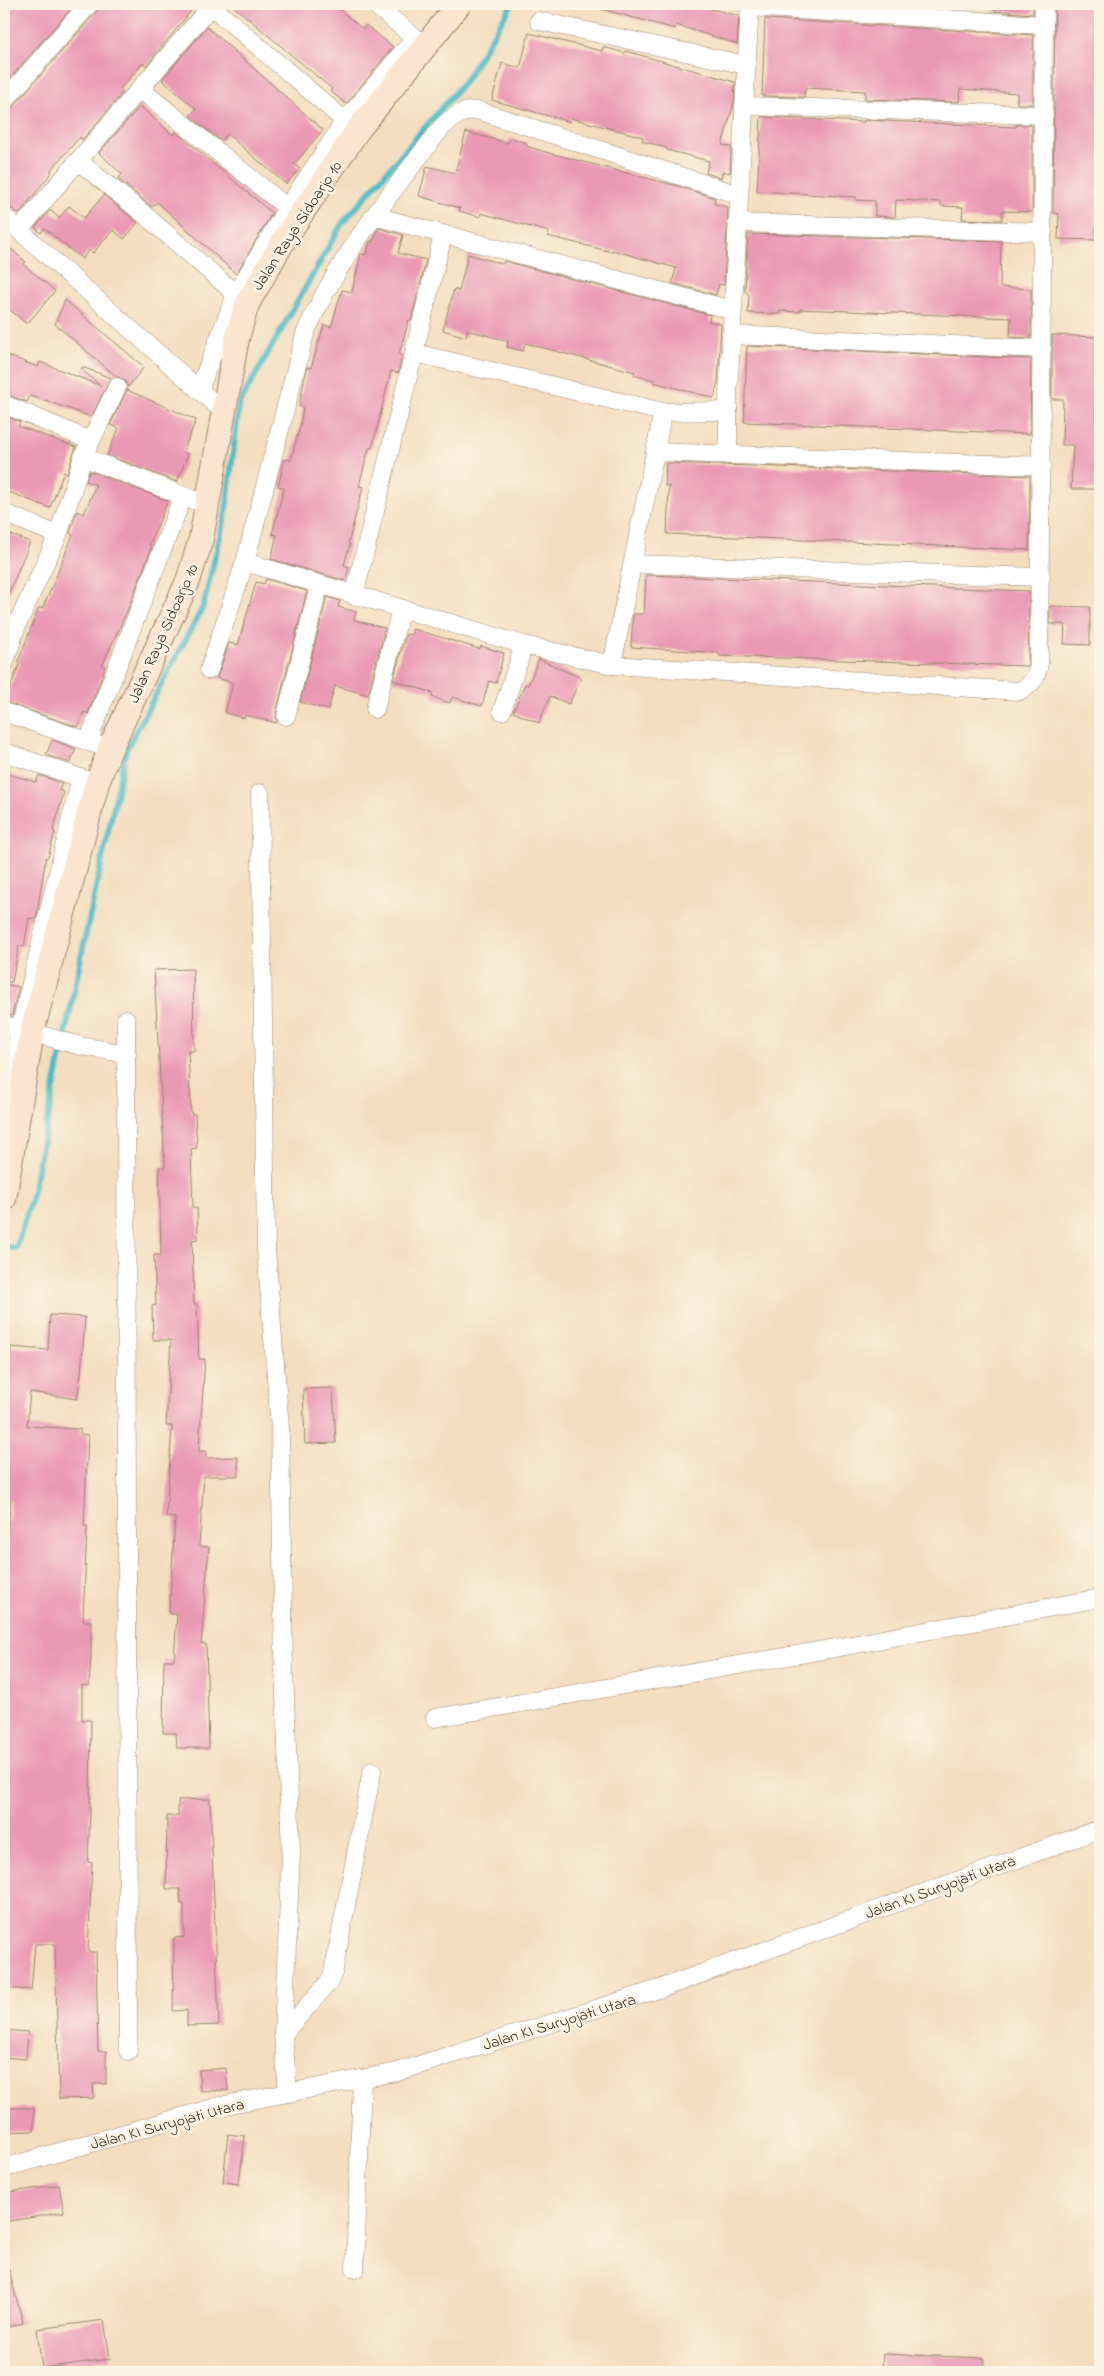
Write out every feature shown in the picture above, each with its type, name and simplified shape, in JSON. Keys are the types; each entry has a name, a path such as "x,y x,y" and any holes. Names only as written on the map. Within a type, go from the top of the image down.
{"street":[{"path":"4,102 89,4"},
{"path":"199,390 236,294 293,213 345,121 420,42 374,4"},
{"name":"Jalan Raya Sidoarjo 10","path":"4,1199 26,1030 89,780 110,749 188,581 201,539 237,338 247,304 293,213 361,126 420,42 459,4"},
{"path":"245,562 319,586 524,645 612,665 1019,691 1032,683 1038,671 1041,577 1044,4"},
{"path":"19,230 210,5 345,121"},
{"path":"728,455 732,310 750,5 1044,25"},
{"path":"539,22 746,65"},
{"path":"140,89 293,213"},
{"path":"744,106 1044,115"},
{"path":"209,670 245,562 305,334 316,309 345,256 442,128 462,112 472,109 739,195"},
{"path":"78,161 139,210 236,294"},
{"path":"374,216 732,310"},
{"path":"4,217 224,412"},
{"path":"737,223 1043,232"},
{"path":"354,596 443,235"},
{"path":"731,335 1042,349"},
{"path":"415,353 663,412 728,411"},
{"path":"4,664 11,623 58,535 87,449 117,387"},
{"path":"4,404 87,449 183,496 207,505"},
{"path":"612,665 663,412"},
{"path":"655,452 1042,466"},
{"path":"88,742 183,496"},
{"path":"4,513 58,535"},
{"path":"633,564 1041,577"},
{"path":"286,716 319,586"},
{"path":"375,708 401,609"},
{"path":"502,711 524,645"},
{"path":"4,712 110,749"},
{"path":"4,752 89,780"},
{"path":"260,793 266,1248 280,1429 284,1670 291,1853 284,2034 288,2093"},
{"path":"126,1019 128,2050"},
{"path":"4,1116 26,1030 81,1046 126,1054"},
{"path":"435,1718 1100,1598"},
{"path":"284,2034 329,1982 372,1770"},
{"name":"Jalan KI Suryojati Utara","path":"4,2168 220,2106 397,2072 662,1988 1100,1829"},
{"path":"355,2269 362,2079"}],"building":[{"path":"10,4 75,4 4,85 4,12"},
{"path":"99,4 182,4 191,11 146,66 143,63 120,89 123,92 82,140 80,137 50,171 52,172 19,214 13,209 4,207 4,111 12,108 97,11"},
{"path":"231,4 333,4 363,29 366,25 393,47 346,104 330,91 332,89"},
{"path":"602,4 709,4 708,8 739,16 737,44 676,25 675,29 601,9"},
{"path":"994,4 1033,4 1033,14 994,11"},
{"path":"1055,4 1097,4 1096,38 1100,38 1100,193 1097,192 1096,240 1058,239 1059,214 1053,213"},
{"path":"765,19 1033,35 1033,104 1017,104 1017,93 960,89 959,102 865,99 865,91 805,88 804,97 762,96"},
{"path":"207,27 323,130 294,164 300,169 286,184 227,134 221,141 190,116 196,109 162,80"},
{"path":"529,33 602,51 603,47 625,53 626,51 735,82 734,103 722,145 731,147 730,173 723,171 721,178 706,173 709,161 642,141 643,137 571,118 570,122 492,100 502,63 520,68"},
{"path":"140,106 173,135 176,132 272,213 236,274 157,202 152,207 118,179 122,174 99,153"},
{"path":"761,117 1016,127 1016,125 1032,125 1032,212 1002,211 1002,220 962,219 963,207 941,206 941,202 896,200 895,217 875,216 875,201 856,200 856,197 757,191"},
{"path":"466,132 508,143 510,138 527,143 526,146 549,153 674,185 715,198 714,204 728,207 724,285 719,284 716,295 672,283 676,268 612,250 612,252 548,236 549,232 481,213 480,217 459,211 460,208 419,196 427,166 455,173"},
{"path":"104,195 138,223 124,239 113,230 93,253 89,250 82,259 44,228 41,233 35,228 50,210 59,218 69,206 84,218"},
{"path":"379,228 403,235 398,253 426,260 411,321 409,320 399,354 402,355 398,373 391,371 372,448 369,448 359,486 363,487 348,544 350,544 344,565 349,567 345,581 271,559 277,535 272,534 284,488 278,486 285,459 291,460 300,426 303,408 299,406 307,367 311,368 324,325 331,327 342,290 352,292 361,254 366,255 370,241 372,242"},
{"path":"748,234 1001,241 1000,287 1031,289 1031,338 1010,337 1011,318 800,309 800,312 779,311 779,314 748,313 749,295 745,291"},
{"path":"4,243 26,262 23,264 55,291 27,324 4,305"},
{"path":"468,254 503,264 504,261 710,315 709,321 721,324 718,382 714,398 653,382 654,380 634,375 635,372 525,343 523,351 507,347 508,341 467,330 466,337 443,330 454,289 459,291"},
{"path":"65,300 144,367 128,387 125,381 116,376 55,324"},
{"path":"1052,335 1098,337 1096,375 1100,375 1100,400 1097,400 1095,489 1071,489 1073,445 1062,445 1063,399 1052,399"},
{"path":"747,346 1031,359 1030,434 744,422"},
{"path":"4,354 38,367 40,362 101,386 81,369 82,367 111,378 91,417 30,396 27,402 4,394"},
{"path":"127,390 196,420 183,452 188,454 177,482 107,455 119,428 110,425"},
{"path":"4,415 20,422 18,426 76,447 67,474 64,472 50,508 4,490"},
{"path":"666,463 1030,476 1029,550 667,534 669,486 665,486"},
{"path":"90,471 168,501 149,545 152,546 129,607 102,666 105,667 88,714 84,712 78,727 4,702 20,663 18,662 39,607 42,609 73,535 70,533 77,511 84,514 96,485 86,481"},
{"path":"4,532 30,542 5,602 4,602"},
{"path":"646,575 1029,591 1028,666 719,656 719,653 631,647 633,614 644,614"},
{"path":"266,579 307,591 276,713 277,723 245,715 244,718 225,713 233,683 217,678 229,643 238,645 256,582 264,584"},
{"path":"327,597 340,601 338,607 356,612 354,620 385,628 368,695 335,686 328,710 300,702"},
{"path":"1050,606 1090,607 1090,645 1064,644 1065,624 1050,624"},
{"path":"413,629 480,649 481,646 504,653 496,683 489,681 482,706 452,697 450,703 432,697 433,693 393,680 406,634 411,635"},
{"path":"539,659 581,678 569,704 550,696 539,723 513,712 525,684 528,685"},
{"path":"52,740 76,749 70,763 46,755"},
{"path":"4,773 36,782 39,775 62,783 59,790 64,792 53,831 55,832 48,857 46,857 36,919 29,918 24,947 19,946 12,982 4,982"},
{"path":"193,969 194,1051 188,1051 191,1114 195,1114 197,1148 191,1149 193,1208 197,1208 198,1239 192,1240 194,1304 197,1304 199,1359 205,1359 199,1451 206,1451 206,1458 238,1457 238,1476 204,1476 199,1546 209,1547 201,1644 206,1644 209,1748 177,1748 176,1733 163,1733 164,1660 174,1660 177,1614 169,1614 175,1518 166,1517 172,1426 166,1426 171,1340 153,1340 152,1306 156,1305 154,1255 161,1255 159,1167 165,1167 154,970"},
{"path":"4,984 19,987 12,1016 4,1015"},
{"path":"50,1315 85,1317 81,1374 77,1399 30,1392 27,1426 80,1429 80,1434 88,1435 84,1526 87,1526 83,1621 91,1621 91,1658 89,1686 82,1685 82,1720 91,1720 88,1862 92,1863 88,1952 96,1952 98,2051 106,2051 106,2084 93,2084 94,2098 59,2099 55,1944 35,1944 31,1990 4,1988 4,1566 11,1500 4,1499 4,1402 6,1402 11,1347 48,1350"},
{"path":"333,1388 336,1443 305,1444 303,1389"},
{"path":"210,1799 219,2025 187,2026 187,2010 173,2011 174,1938 184,1937 184,1904 181,1904 180,1889 166,1889 167,1816 178,1816 178,1800"},
{"path":"4,2030 28,2032 26,2059 4,2057"},
{"path":"226,2068 228,2090 200,2091 199,2070"},
{"path":"4,2108 34,2108 34,2131 4,2132"},
{"path":"228,2134 245,2136 239,2184 223,2182"},
{"path":"59,2185 64,2212 4,2222 4,2193"},
{"path":"9,2270 23,2323 4,2328 4,2271"},
{"path":"104,2320 110,2359 42,2368 37,2329"},
{"path":"883,2354 984,2358 984,2372 882,2372"}],"waterway":[{"path":"4,1247 16,1248 31,1200 126,750 203,607 226,512 239,404 341,225 465,81 512,4"}]}
